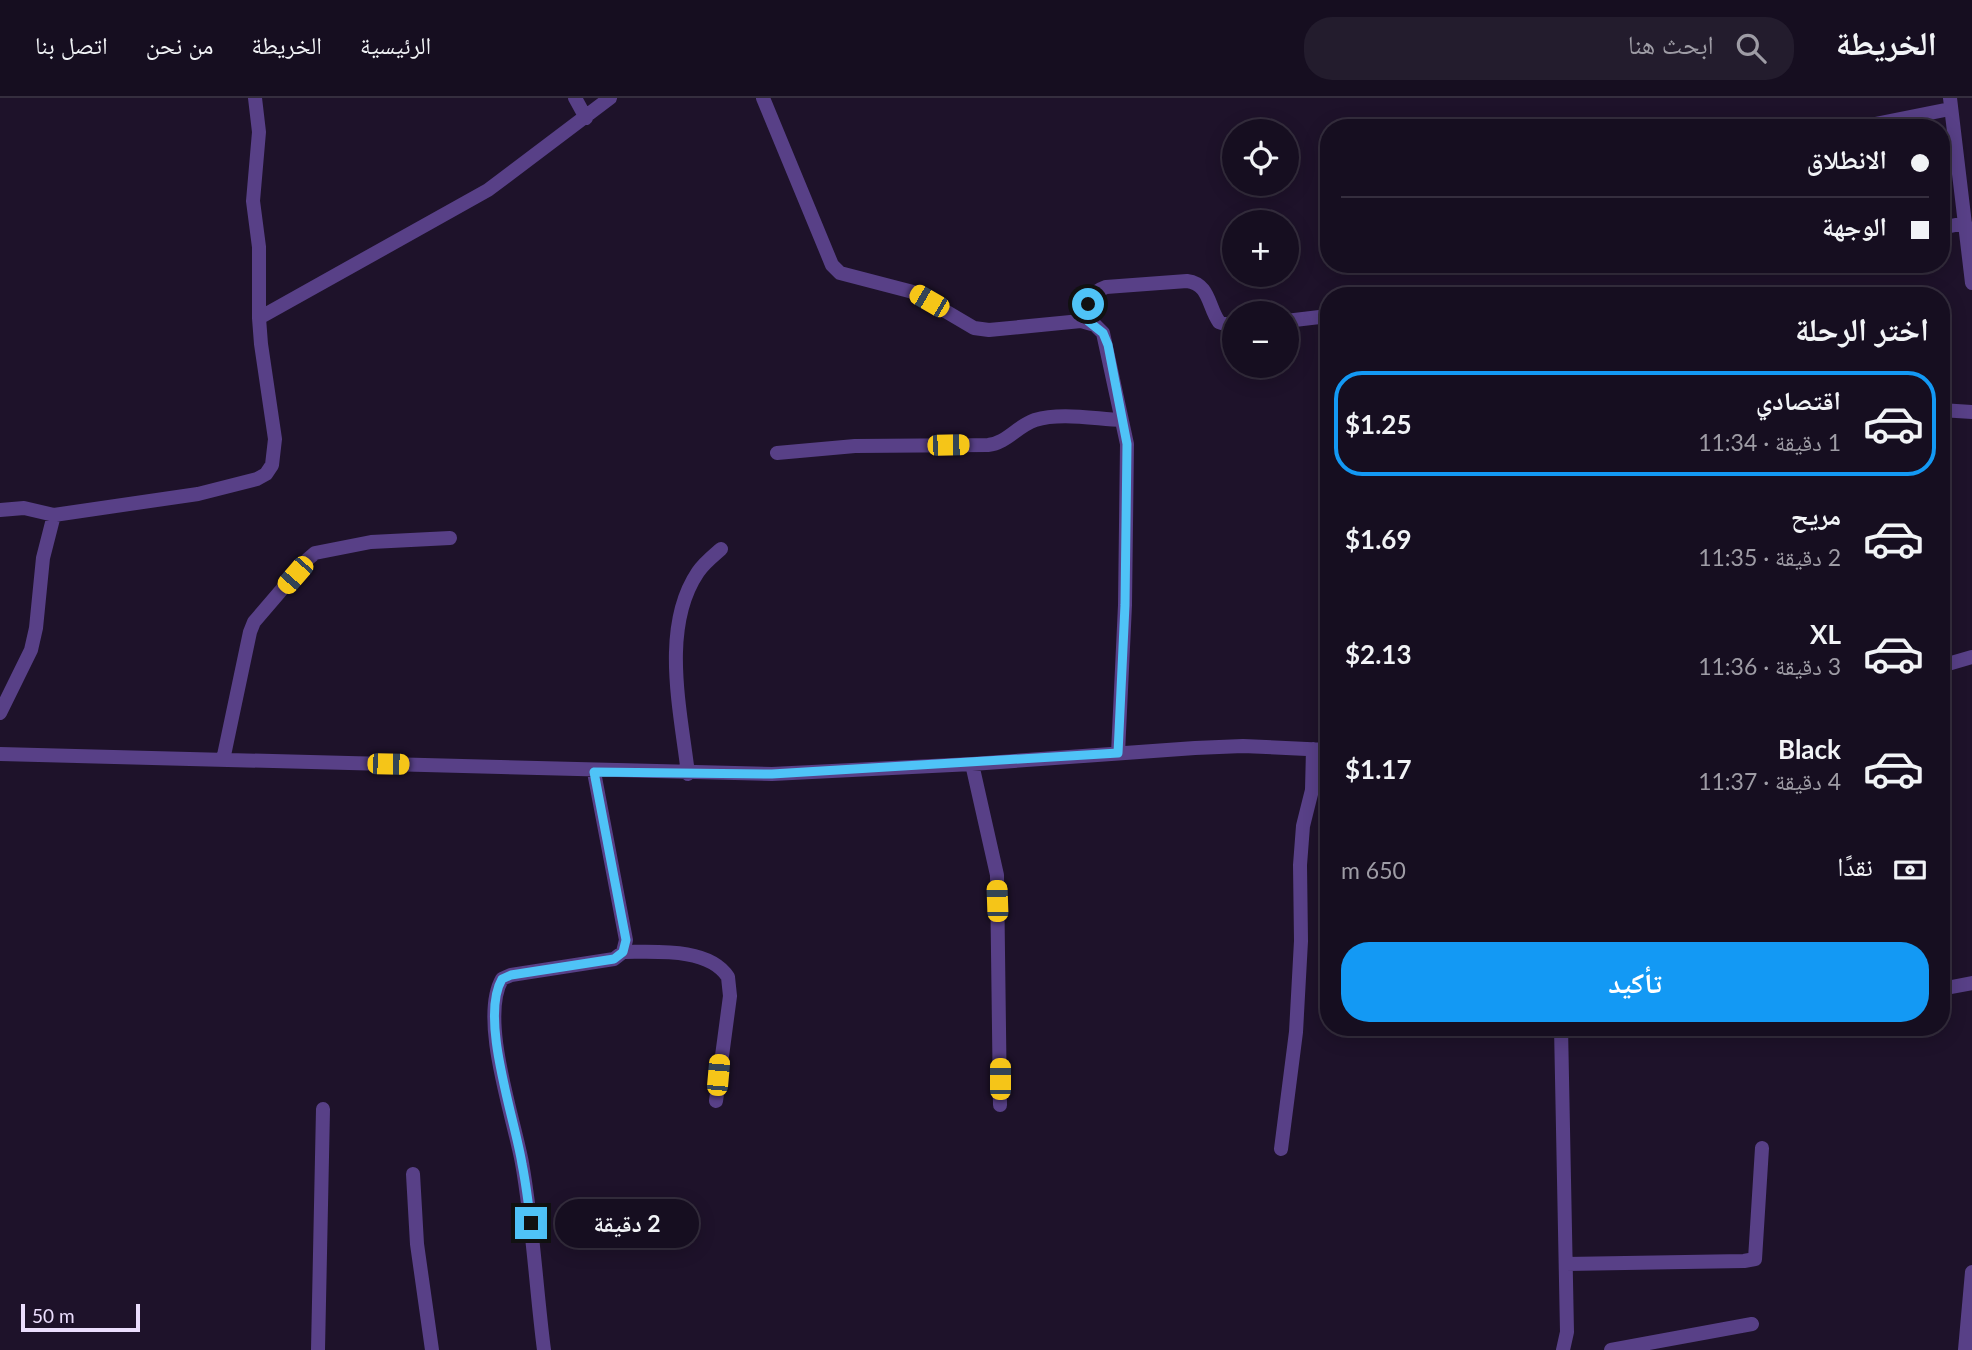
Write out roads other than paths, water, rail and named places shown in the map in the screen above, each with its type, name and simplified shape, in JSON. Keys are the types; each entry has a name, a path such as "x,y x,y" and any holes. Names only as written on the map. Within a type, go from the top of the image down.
{"street":[{"path":"0,510 24,508 54,515 198,495 257,479 266,474 272,465 275,439 261,344 259,247 253,201 259,132 255,98"},
{"path":"575,98 586,118"},
{"path":"259,318 488,190 610,98"},
{"path":"763,98 832,265 840,273 913,292 974,328 989,330 1088,321 1103,333 1108,345 1127,444 1125,605 1118,753"},
{"path":"1891,119 1950,104 1972,283"},
{"path":"1950,226 1965,223"},
{"path":"1088,321 1088,304 1098,290 1106,287 1187,281 1202,287 1219,322 1222,323"},
{"path":"1299,319 1320,317"},
{"path":"1950,411 1972,412"},
{"path":"777,453 856,446 999,444 1038,419 1056,417 1122,420"},
{"path":"0,713 31,650 36,628 43,558 54,515"},
{"path":"223,760 254,622 308,559 315,553 371,542 450,538"},
{"path":"688,774 675,658 676,633 694,580 703,566 721,548"},
{"path":"1950,663 1972,657"},
{"path":"0,754 522,766 594,772 772,774 1243,746 1320,749"},
{"path":"1281,1149 1296,1032 1301,941 1300,865 1303,826 1312,790 1313,749"},
{"path":"972,764 997,875 1000,1105"},
{"path":"594,772 626,940 623,952"},
{"path":"544,1350 522,1163 497,1045 497,988 502,979 511,975 614,959 623,952 678,952 718,966 728,977 730,996 716,1101"},
{"path":"1950,987 1972,983"},
{"path":"1561,1036 1567,1332 1563,1350"},
{"path":"318,1350 323,1109"},
{"path":"1566,1264 1755,1259 1762,1147"},
{"path":"412,1174 417,1244 432,1350"},
{"path":"1965,1350 1972,1272"},
{"path":"1611,1350 1752,1324"}]}
